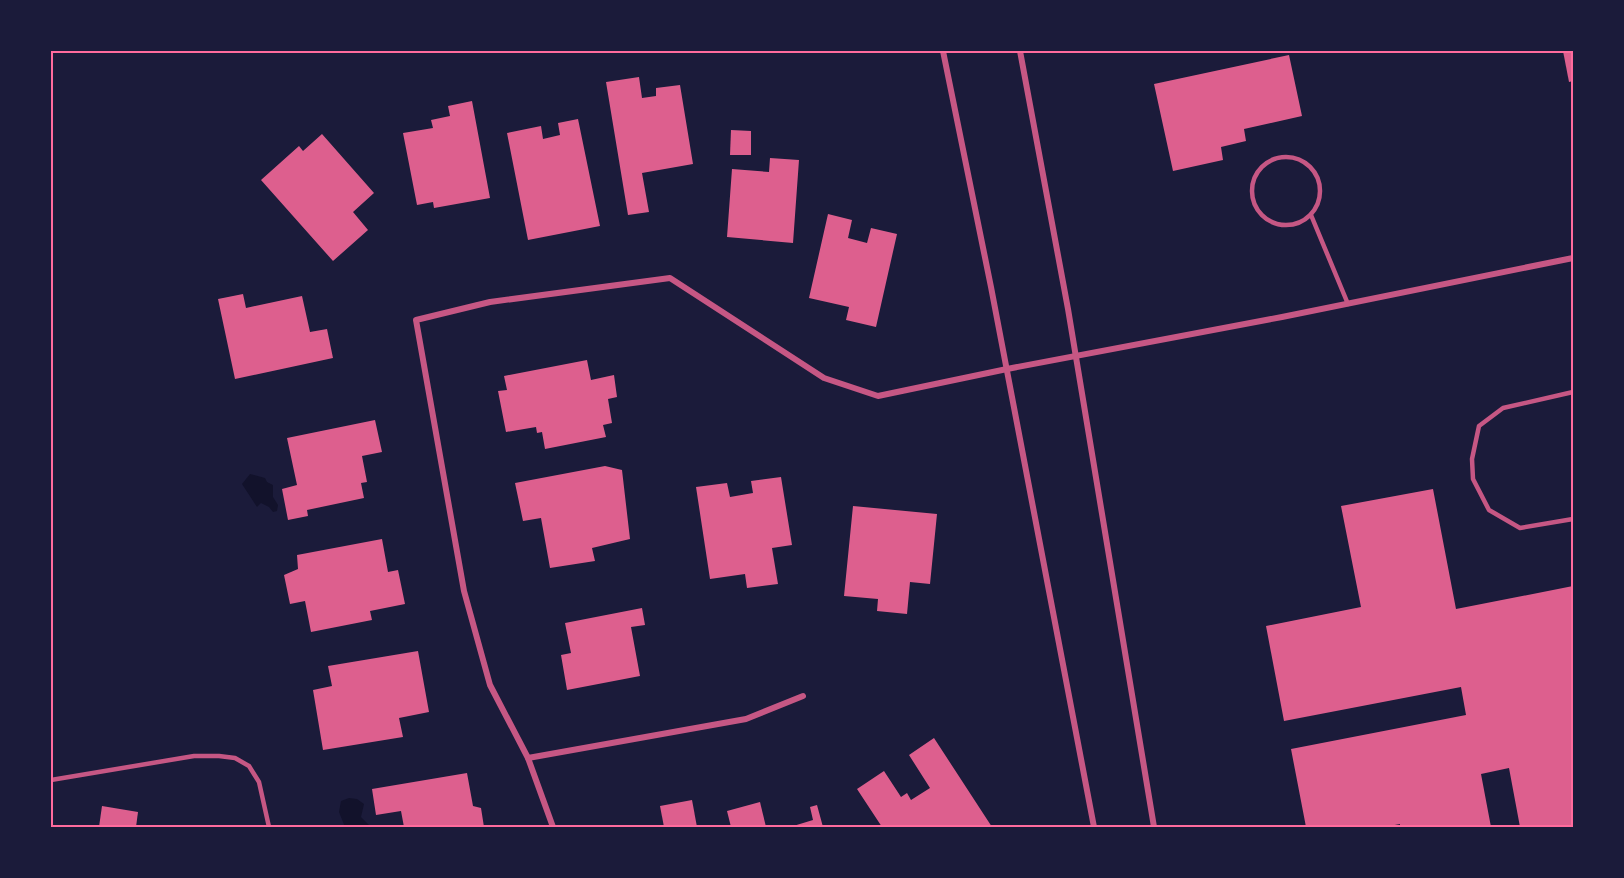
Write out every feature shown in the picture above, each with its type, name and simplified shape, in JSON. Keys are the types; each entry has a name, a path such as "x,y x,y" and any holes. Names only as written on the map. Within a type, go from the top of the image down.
{"street":[{"path":"943,51 1007,369 1094,827"},
{"path":"1020,51 1076,357 1154,827"},
{"path":"553,827 528,758 490,685 464,591 416,320 490,302 670,278 824,378 878,396 1573,258"},
{"path":"528,758 746,719 803,696"}],"lane":[{"path":"1286,156 1297,158 1308,164 1320,183 1321,194 1318,206 1311,215 1302,222 1292,225 1270,222 1261,215 1255,206 1252,184 1264,165 1286,156"},
{"path":"1311,215 1348,304"},
{"path":"1573,392 1503,408 1479,426 1472,459 1473,479 1489,510 1520,528 1573,519"},
{"path":"51,780 194,756 235,758 249,766 259,782 269,827"}],"shaded area":[{"path":"250,474 265,478 273,485 273,497 278,505 277,511 273,512 261,503 257,507 242,484"},
{"path":"349,798 357,799 364,804 361,817 371,827 345,827 339,812 341,801"}],"building":[{"path":"1563,51 1573,51 1573,81 1569,82"},
{"path":"1289,55 1302,116 1244,129 1246,141 1221,147 1223,160 1173,171 1154,84"},
{"path":"639,77 642,98 656,96 656,88 680,85 693,164 642,173 649,212 628,215 606,82"},
{"path":"472,101 490,198 434,208 433,202 417,205 403,133 433,128 431,120 450,116 448,106"},
{"path":"578,119 600,226 528,240 507,133 541,126 543,139 560,135 558,123"},
{"path":"731,130 751,131 751,155 730,155"},
{"path":"322,134 374,193 353,212 368,230 333,261 261,180 299,146 303,151"},
{"path":"770,158 799,160 793,243 727,237 732,169 769,172"},
{"path":"828,214 852,220 848,238 867,243 871,228 897,234 876,327 846,320 849,307 809,298"},
{"path":"243,294 246,308 302,296 310,332 327,329 333,358 235,379 218,299"},
{"path":"587,360 591,380 614,375 617,397 608,399 612,423 603,425 606,437 545,449 542,432 537,433 536,427 506,432 498,391 507,390 504,376"},
{"path":"375,420 382,452 362,456 367,482 361,483 364,498 307,510 308,516 288,520 282,489 297,485 287,438"},
{"path":"605,466 622,470 630,539 592,548 595,561 550,568 541,518 523,521 515,483"},
{"path":"781,477 792,545 772,548 778,584 747,588 745,574 710,579 696,487 727,483 730,497 753,493 751,481"},
{"path":"1433,489 1456,609 1573,586 1573,827 1520,827 1509,768 1481,774 1491,827 1400,827 1400,824 1384,827 1306,827 1291,749 1466,715 1461,687 1284,721 1266,626 1361,607 1341,506"},
{"path":"853,506 937,514 930,584 910,582 907,614 877,611 878,599 844,596"},
{"path":"382,539 388,572 398,570 405,604 370,611 372,620 311,632 305,601 290,604 284,575 298,569 297,555"},
{"path":"642,608 645,625 631,627 640,676 567,690 561,655 571,653 565,623"},
{"path":"418,651 429,712 399,718 403,737 323,750 313,690 332,686 328,666"},
{"path":"934,738 992,827 882,827 857,789 884,771 901,797 907,793 911,800 930,788 909,755"},
{"path":"467,773 473,806 481,808 484,827 404,827 401,811 376,815 372,789"},
{"path":"692,800 697,827 664,827 660,806"},
{"path":"760,802 766,827 731,827 727,811"},
{"path":"817,805 823,827 790,827 813,820 810,807"},
{"path":"102,806 138,812 136,827 99,827"}]}
